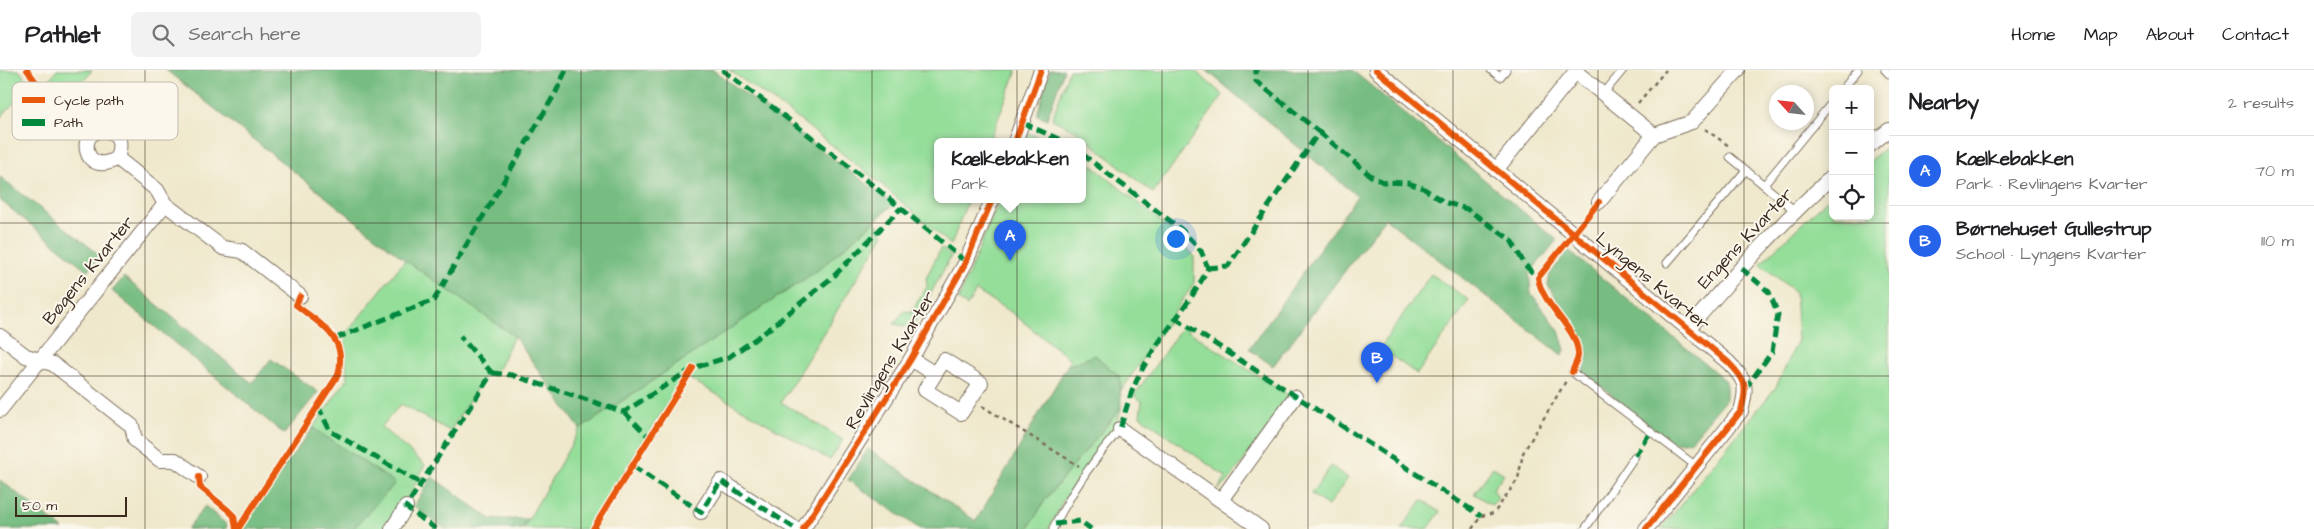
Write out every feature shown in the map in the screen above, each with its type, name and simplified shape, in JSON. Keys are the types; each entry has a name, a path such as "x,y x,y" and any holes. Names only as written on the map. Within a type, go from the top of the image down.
{"street":[{"path":"1016,138 1041,70"},
{"name":"Lyngens Kvarter","path":"1376,70 1728,362 1742,377 1746,393 1741,411 1646,529"},
{"path":"1599,202 1654,135 1692,122 1738,70"},
{"path":"1496,170 1576,71 1654,135"},
{"path":"1874,142 1889,130"},
{"path":"117,158 157,190 165,204 223,248 242,251 300,296"},
{"name":"Engens Kvarter","path":"1688,329 1794,210 1829,179"},
{"name":"Revlingens Kvarter","path":"803,529 911,359 966,262 991,203"},
{"name":"Bøgens Kvarter","path":"0,410 165,204"},
{"path":"0,336 26,356 53,364 132,426 134,440 160,460 175,460 199,477"},
{"name":"Revlingens Kvarter","path":"911,359 935,374"},
{"path":"944,360 981,383 961,413 925,390 935,374 944,360"},
{"path":"1221,500 1295,397"},
{"path":"1120,429 1261,529"},
{"path":"701,512 721,481 796,529"},
{"path":"392,529 406,507"}],"lane":[{"path":"1491,70 1500,77 1506,70"},
{"path":"1604,93 1623,70"},
{"path":"1846,85 1858,70"},
{"path":"1764,185 1829,106"},
{"path":"1730,157 1794,210"},
{"path":"1667,263 1746,170"},
{"path":"1572,372 1696,466"},
{"path":"1053,529 1066,502 1086,471 1120,429"},
{"path":"1585,529 1635,456"}],"path":[{"path":"1630,114 1666,70"},
{"path":"1692,122 1715,134 1732,148 1730,157"},
{"path":"1472,529 1481,516 1494,512 1518,479 1523,453 1572,372"},
{"path":"970,399 1086,471"}],"green space":[{"path":"0,70 19,70 28,82 12,82 12,105 0,118"},
{"path":"57,70 92,70 83,82 47,82"},
{"path":"166,70 713,70 894,204 818,270 580,429 514,336 405,260"},
{"path":"729,70 1017,70 991,138 934,138 934,203 967,203 951,245 880,183 793,115"},
{"path":"1050,70 1064,70 1047,119 1037,115"},
{"path":"1069,70 1194,70 1223,95 1153,193 1086,138 1075,130 1052,119"},
{"path":"1206,70 1352,70 1557,240 1529,274 1531,293 1559,331 1565,350 1562,355 1385,218 1273,366 1249,349 1357,196"},
{"path":"1027,133 1041,138 1025,138"},
{"path":"1889,145 1889,529 1661,529 1776,387 1798,340 1795,292 1760,264 1829,198 1829,220 1874,220 1874,157"},
{"path":"1086,160 1171,230 1194,256 1194,283 1121,391 1120,377 1095,355 1067,366 1071,360 1011,312 976,291 967,306 958,300 998,203 1086,203"},
{"path":"0,177 100,255 88,271 0,200"},
{"path":"875,221 884,234 781,402 843,440 830,460 685,376 588,529 523,529 580,429 818,270"},
{"path":"941,248 951,256 912,328 894,324 904,311 911,312 927,287 926,278"},
{"path":"1568,250 1726,381 1726,399 1691,441 1672,443 1583,372 1588,353 1548,285 1550,274"},
{"path":"405,260 514,336 499,367 484,377 450,431 401,404 381,427 425,465 410,494 384,529 353,529 395,483 313,428 347,379 345,335"},
{"path":"1431,274 1469,300 1417,374 1380,348"},
{"path":"124,277 252,383 271,359 318,392 284,434 112,291"},
{"path":"1182,327 1291,397 1227,483 1218,490 1226,477 1140,416 1142,401 1134,396"},
{"path":"1095,355 1120,377 1121,408 1045,500 1028,529 920,529 848,480 868,449 976,521 1067,366"},
{"path":"1121,408 1116,427 1090,461 1062,503 1049,529 1028,529 1045,500"},
{"path":"313,428 395,483 353,529 242,529 286,464"},
{"path":"1331,466 1348,478 1328,506 1311,494"},
{"path":"1493,467 1504,474 1493,489 1498,498 1492,505 1474,494"},
{"path":"432,477 491,519 528,519 522,529 445,529 414,506"},
{"path":"0,480 63,529 0,529"},
{"path":"1422,500 1440,512 1428,529 1401,529"},
{"path":"205,506 228,526 225,529 187,529"}],"marked path":[{"path":"336,338 434,300 556,92 566,70"},
{"path":"722,70 846,164 966,262"},
{"path":"1208,268 1228,266 1319,132 1256,81 1256,70"},
{"path":"1023,123 1056,138"},
{"path":"1319,132 1371,176 1383,182 1408,183 1423,188 1444,202 1467,209 1511,240 1525,265 1538,278"},
{"path":"1086,157 1182,230 1201,251 1208,268 1191,297 1143,367 1131,393 1120,429"},
{"path":"492,373 512,375 624,412 693,368 729,357 764,333 835,275 901,208"},
{"path":"1741,268 1769,292 1778,314 1772,352 1747,386"},
{"path":"1175,318 1481,516"},
{"path":"436,529 406,507 492,373 460,336"},
{"path":"318,406 330,431 422,484"},
{"path":"624,412 650,438"},
{"path":"1635,456 1651,431"},
{"path":"633,466 701,512 721,481 796,529"},
{"path":"1055,524 1080,521 1091,529"}],"cycle path":[{"path":"27,70 36,82"},
{"path":"1016,138 1041,70"},
{"path":"1376,70 1728,362 1742,379 1745,389 1741,411 1646,529"},
{"path":"1572,372 1578,355 1576,343 1572,334 1546,298 1538,278 1599,202"},
{"path":"803,529 911,359 966,262 991,203"},
{"path":"238,529 338,375 340,362 336,342 323,326 296,305 300,296"},
{"path":"593,529 693,368"},
{"path":"199,477 200,487 234,516 236,529"}],"place":[{"name":"Kælkebakken","path":"1010,261"},
{"name":"Børnehuset Gullestrup","path":"1377,383"}]}
